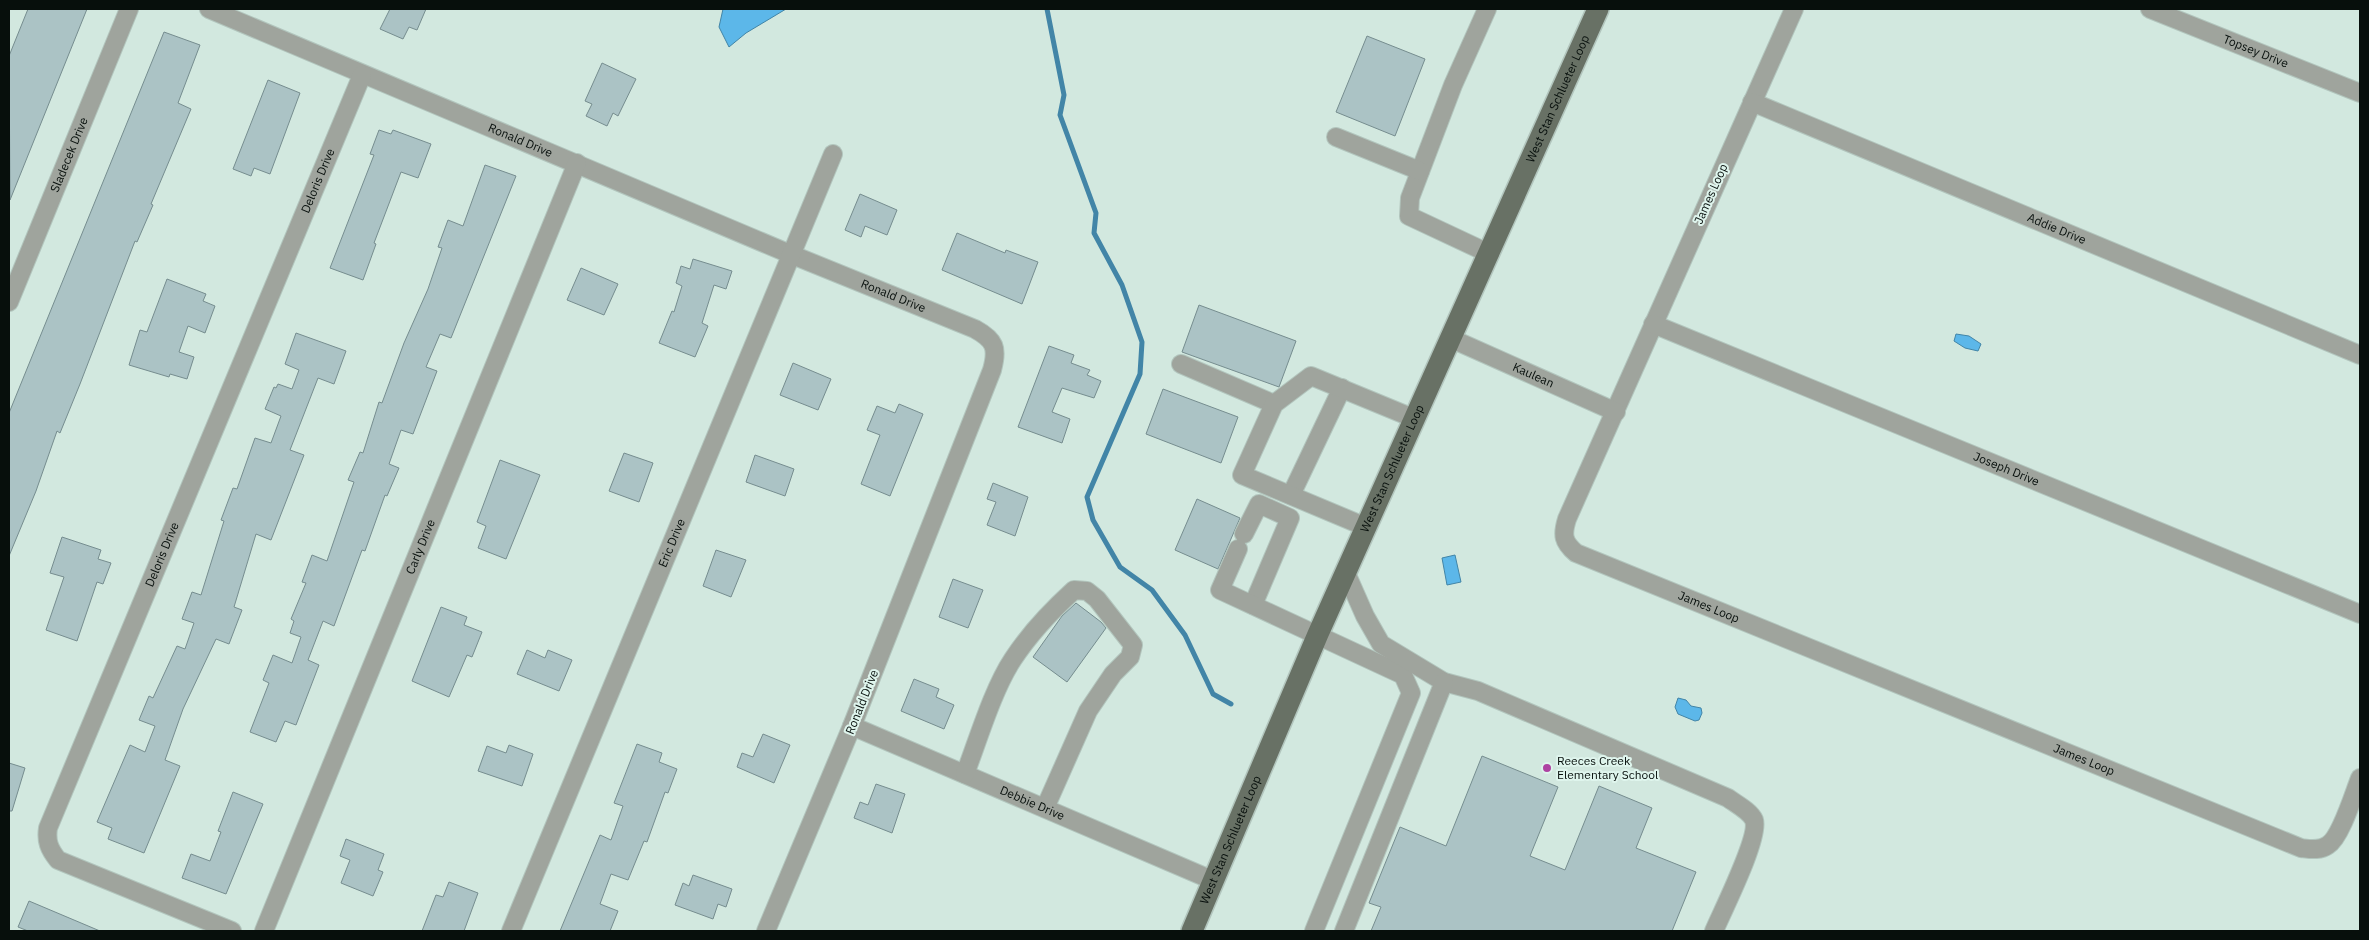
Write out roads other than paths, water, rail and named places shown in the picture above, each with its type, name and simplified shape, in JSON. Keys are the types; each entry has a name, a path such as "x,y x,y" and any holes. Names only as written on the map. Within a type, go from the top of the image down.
{"main road":[{"name":"West Stan Schlueter Loop","path":"1192,931 1212,880 1413,418 1452,339 1598,9"}],"street":[{"name":"Sladecek Drive","path":"9,302 129,9"},
{"name":"Ronald Drive","path":"209,9 790,254 975,329 992,341 996,356 852,726 766,931"},
{"path":"1487,9 1453,86 1420,171 1410,198 1409,216 1490,254"},
{"name":"James Loop","path":"1794,9 1567,519 1562,534 1567,545 1576,552 2301,848 2316,850 2329,845 2337,835 2360,778"},
{"name":"Topsey Drive","path":"2150,9 2360,94"},
{"name":"Deloris Drive","path":"232,931 58,860 49,846 48,828 362,75"},
{"name":"Addie Drive","path":"1752,102 2360,356"},
{"path":"1336,137 1420,171"},
{"name":"Eric Drive","path":"511,931 833,154"},
{"name":"Carly Drive","path":"264,931 577,163"},
{"name":"Joseph Drive","path":"1653,324 2360,614"},
{"name":"Kaulean","path":"1452,339 1616,412"},
{"path":"1181,364 1274,404"},
{"path":"1366,527 1242,475 1274,404 1311,376 1413,418"},
{"path":"1291,495 1342,388"},
{"path":"1253,605 1290,518 1259,504 1220,590 1403,674 1411,693 1314,931"},
{"path":"1346,573 1365,616 1381,644 1444,682 1478,691 1719,794 1728,798 1749,814 1755,824 1752,843 1714,931"},
{"path":"965,774 992,703 1012,660 1053,609 1074,590 1087,591 1097,599 1133,644 1132,651 1130,657 1113,674 1088,710 1045,808"},
{"path":"1344,931 1444,682"},
{"name":"Debbie Drive","path":"852,726 1212,880"}],"water":[{"path":"723,9 786,9 746,33 729,47 719,27"},
{"path":"1956,334 1969,336 1981,344 1978,351 1965,348 1954,341"},
{"path":"1455,555 1461,582 1447,585 1442,558"},
{"path":"1678,698 1686,700 1691,706 1701,708 1702,713 1699,720 1695,721 1678,714 1675,707"}],"waterway":[{"path":"1047,9 1064,95 1060,115 1096,213 1094,233 1122,285 1142,342 1140,374 1087,497 1093,520 1120,567 1152,590 1185,635 1213,694 1231,704"}],"place":[{"name":"Reeces Creek Elementary School","path":"1547,768"}]}
